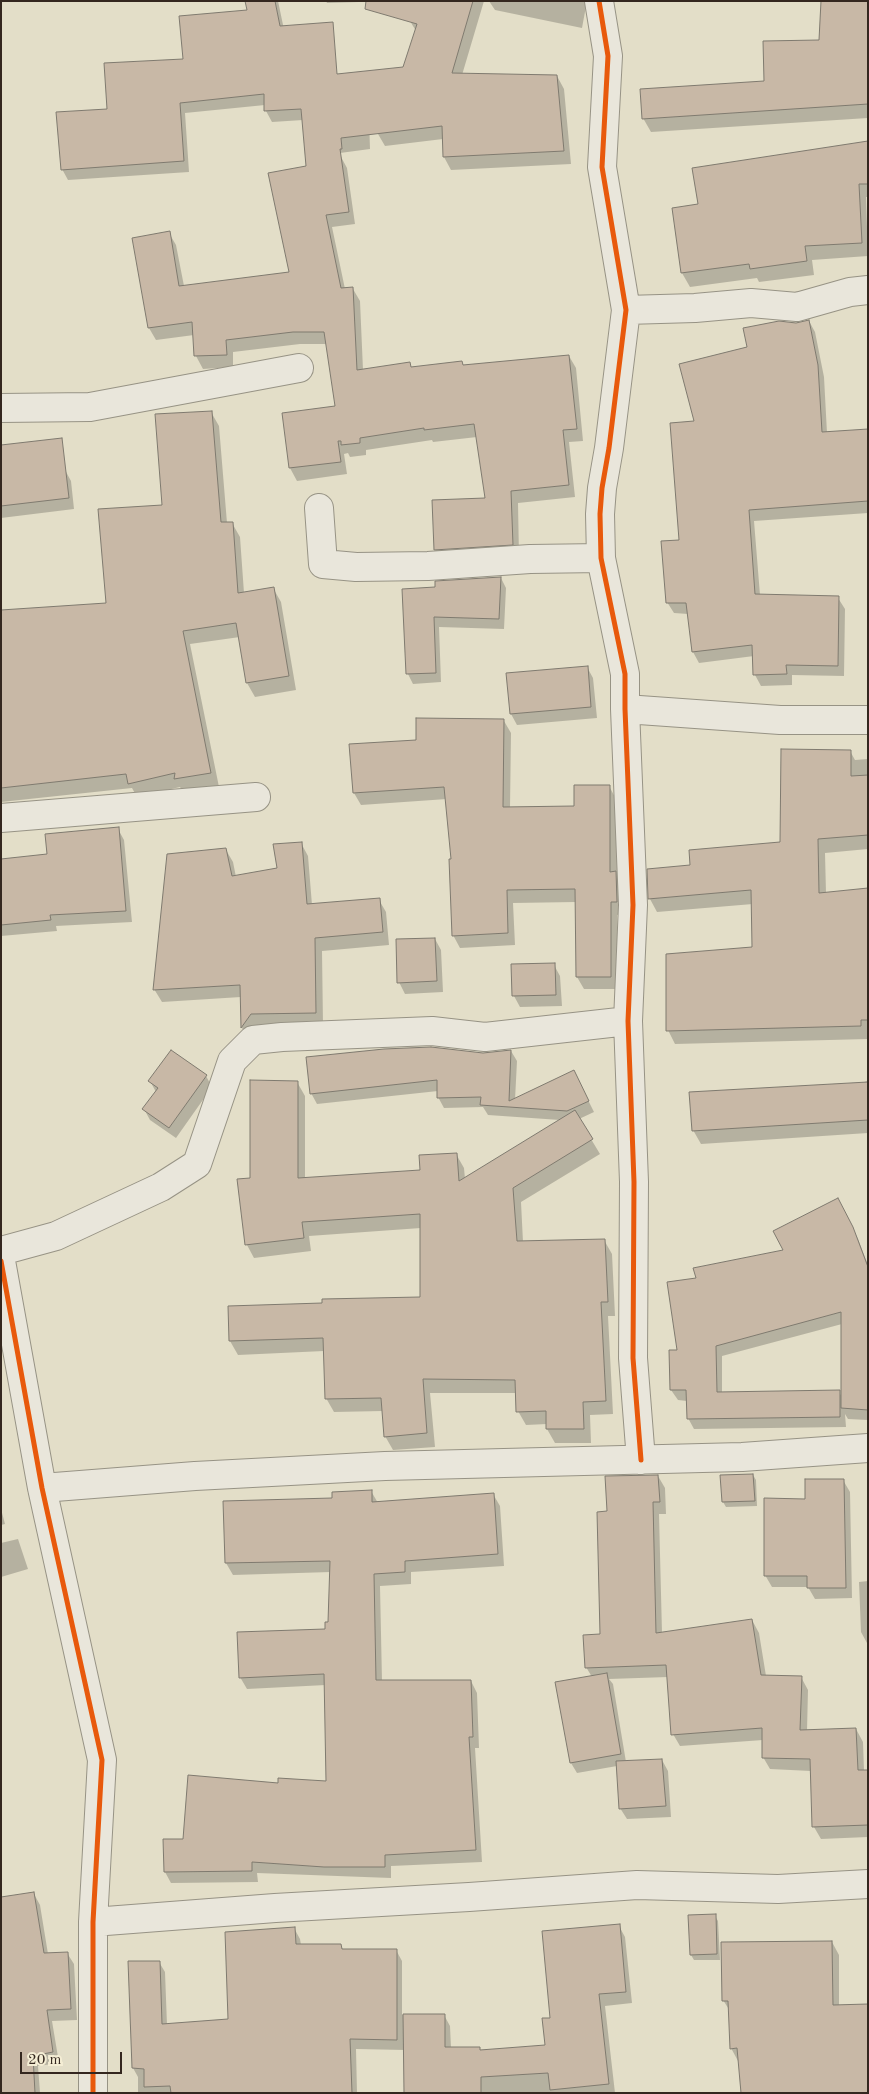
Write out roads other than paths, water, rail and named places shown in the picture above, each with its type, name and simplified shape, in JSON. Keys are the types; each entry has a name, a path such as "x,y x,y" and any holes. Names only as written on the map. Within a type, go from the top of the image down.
{"street":[{"path":"600,1 608,56 602,167 626,310 609,448 602,488 601,558 626,674 625,709 633,904 628,1021 634,1182 633,1358 641,1460"},
{"path":"626,310 695,308 751,302 797,306 850,292 868,290"},
{"path":"1,408 90,407 299,368"},
{"path":"319,508 323,564 356,567 428,566 530,559 601,558"},
{"path":"625,709 780,720 868,720"},
{"path":"1,818 256,797"},
{"path":"1,1250 56,1236 161,1187 197,1164 232,1061 253,1040 282,1037 432,1031 485,1037 628,1021"},
{"path":"1,1261 42,1488 102,1760 93,1922 94,2093"},
{"path":"42,1488 195,1476 386,1466 641,1460 868,1448"},
{"path":"93,1922 275,1908 637,1885 778,1889 868,1884"}]}
